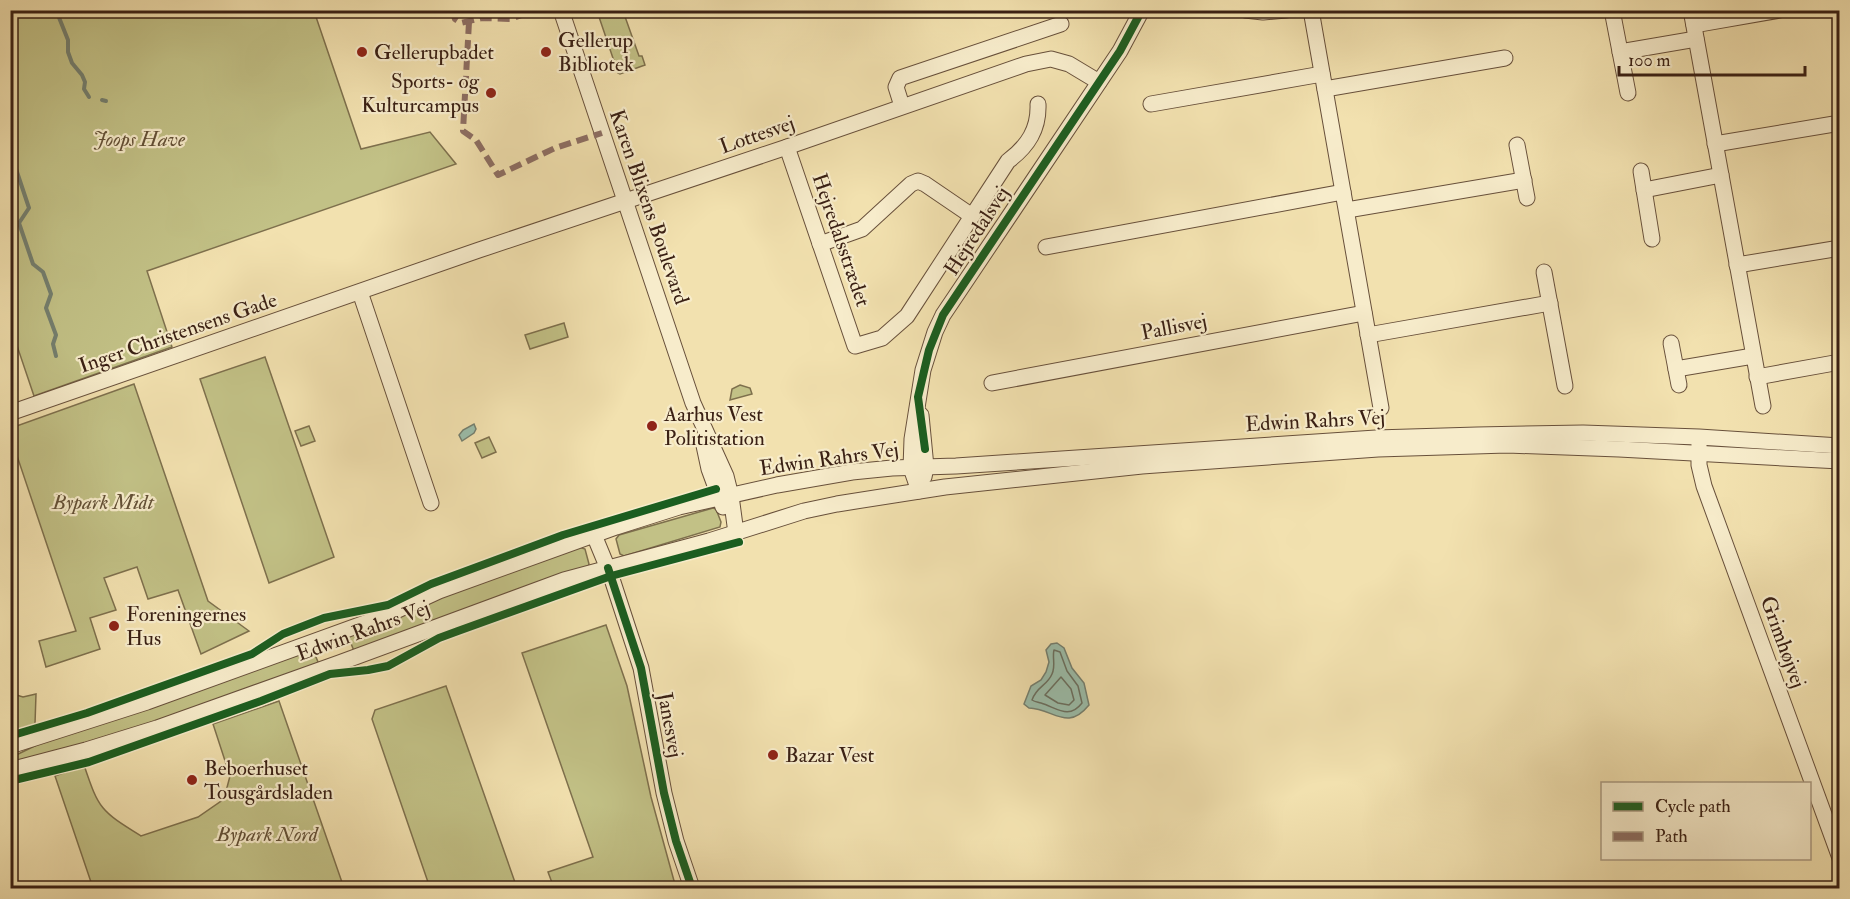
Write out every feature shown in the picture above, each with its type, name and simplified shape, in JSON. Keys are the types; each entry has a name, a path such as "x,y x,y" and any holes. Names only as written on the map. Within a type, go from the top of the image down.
{"street":[{"name":"Karen Blixens Boulevard","path":"561,10 698,418 726,476 725,497 736,533"},
{"name":"Hejredalsvej","path":"919,491 919,468 911,451 918,397 929,350 943,315 1120,51 1142,10"},
{"name":"Hejredalsvej","path":"1120,51 1155,10"},
{"path":"1245,10 1286,10"},
{"path":"1311,10 1381,408"},
{"path":"1612,10 1628,93"},
{"path":"1620,52 1694,25 1780,10"},
{"path":"902,106 896,87 900,78 1060,24"},
{"path":"1694,25 1763,406"},
{"path":"1151,104 1504,58"},
{"name":"Lottesvej","path":"625,201 1026,63 1051,59 1069,64 1099,82"},
{"path":"820,244 862,229 911,184 918,182 925,184 972,216 1008,160 1021,152 1032,135 1039,118 1038,104"},
{"path":"1715,144 1839,123"},
{"path":"1517,145 1527,198"},
{"name":"Hejredalsstrædet","path":"787,147 855,346 882,338 907,316 972,216"},
{"path":"1641,171 1652,239"},
{"path":"1644,190 1721,175"},
{"path":"1347,210 1524,180"},
{"path":"1046,247 1343,192"},
{"name":"Inger Christensens Gade","path":"10,413 625,201"},
{"path":"1737,265 1839,248"},
{"path":"1544,272 1564,386"},
{"path":"360,292 431,503"},
{"path":"1368,335 1550,303"},
{"name":"Pallisvej","path":"992,383 1364,313"},
{"path":"1671,343 1679,385"},
{"path":"1676,369 1753,356"},
{"path":"1757,377 1839,363"},
{"name":"Edwin Rahrs Vej","path":"10,746 158,698 387,615 439,591 594,535 679,507 824,477 919,468 1376,438 1583,433 1699,437 1839,446"},
{"name":"Grimhøjvej","path":"1699,437 1699,465 1704,486 1839,858"},
{"name":"Edwin Rahrs Vej","path":"10,770 157,728 564,580 736,533 804,511 919,491 1142,466 1378,449 1507,445 1839,461"},
{"name":"Janesvej","path":"594,535 608,568 641,668 664,793 676,841 692,888"}],"green space":[{"name":"Joops Have","path":"10,11 314,11 361,149 430,132 456,164 147,271 172,347 34,396 11,328"},
{"path":"597,11 623,11 639,56 642,56 645,65 618,73"},
{"path":"564,323 568,337 530,349 525,335"},
{"path":"265,357 334,557 269,583 200,379"},
{"name":"Bypark Midt","path":"134,384 208,601 249,631 201,654 178,590 148,599 137,567 104,578 116,610 90,618 100,649 46,667 39,641 76,631 11,438 11,428"},
{"path":"740,385 750,388 752,394 730,400 732,389"},
{"path":"309,426 315,441 301,446 295,431"},
{"path":"489,437 496,452 482,458 475,443"},
{"path":"716,509 721,522 720,527 624,556 620,554 616,539 619,535"},
{"path":"579,547 585,549 588,567 354,651 348,636 440,594"},
{"path":"606,625 627,686 651,797 676,888 554,888 548,872 593,857 522,653"},
{"path":"313,650 318,662 314,667 117,735 11,763 10,758 49,739"},
{"path":"446,686 517,888 430,888 372,719 375,710"},
{"path":"10,693 23,697 36,694 35,724 11,731"},
{"name":"Bypark Nord","path":"279,701 344,888 93,888 55,776 84,765 103,808 117,821 141,836 198,817 224,799 230,776 213,724"}],"water":[{"path":"474,424 476,429 474,433 462,441 459,435"},
{"path":"1057,643 1064,648 1072,668 1084,683 1089,705 1074,717 1060,717 1029,708 1024,704 1031,686 1041,680 1046,672 1049,662 1046,650 1051,644"}],"waterway":[{"path":"56,10 68,40 68,52 72,63 82,75 85,82 84,89 89,97"},
{"path":"10,29 14,40 10,50"},
{"path":"10,88 14,100 10,107"},
{"path":"102,100 106,101"},
{"path":"10,151 29,208 19,223 33,264 43,272 51,294 46,308 56,335 53,344 56,356"}],"marked path":[{"path":"452,10 455,19 461,23 482,18 510,19 536,10"},
{"path":"469,22 463,131 476,140 498,175 555,148 602,133"}],"cycle path":[{"path":"925,449 918,397 929,350 943,315 1120,51 1142,10"},
{"path":"10,736 87,713 252,654 283,634 324,618 388,605 431,584 563,535 716,489"},
{"path":"10,781 89,762 330,674 388,666 439,638 611,576 739,542"},
{"path":"608,568 641,668 664,793 676,841 692,888"}],"place":[{"name":"Gellerupbadet","path":"362,52"},
{"name":"Gellerup Bibliotek","path":"546,52"},
{"name":"Sports- og Kulturcampus","path":"491,93"},
{"name":"Aarhus Vest Politistation","path":"652,426"},
{"name":"Foreningernes Hus","path":"114,626"},
{"name":"Bazar Vest","path":"773,755"},
{"name":"Beboerhuset Tousgårdsladen","path":"192,780"}]}
